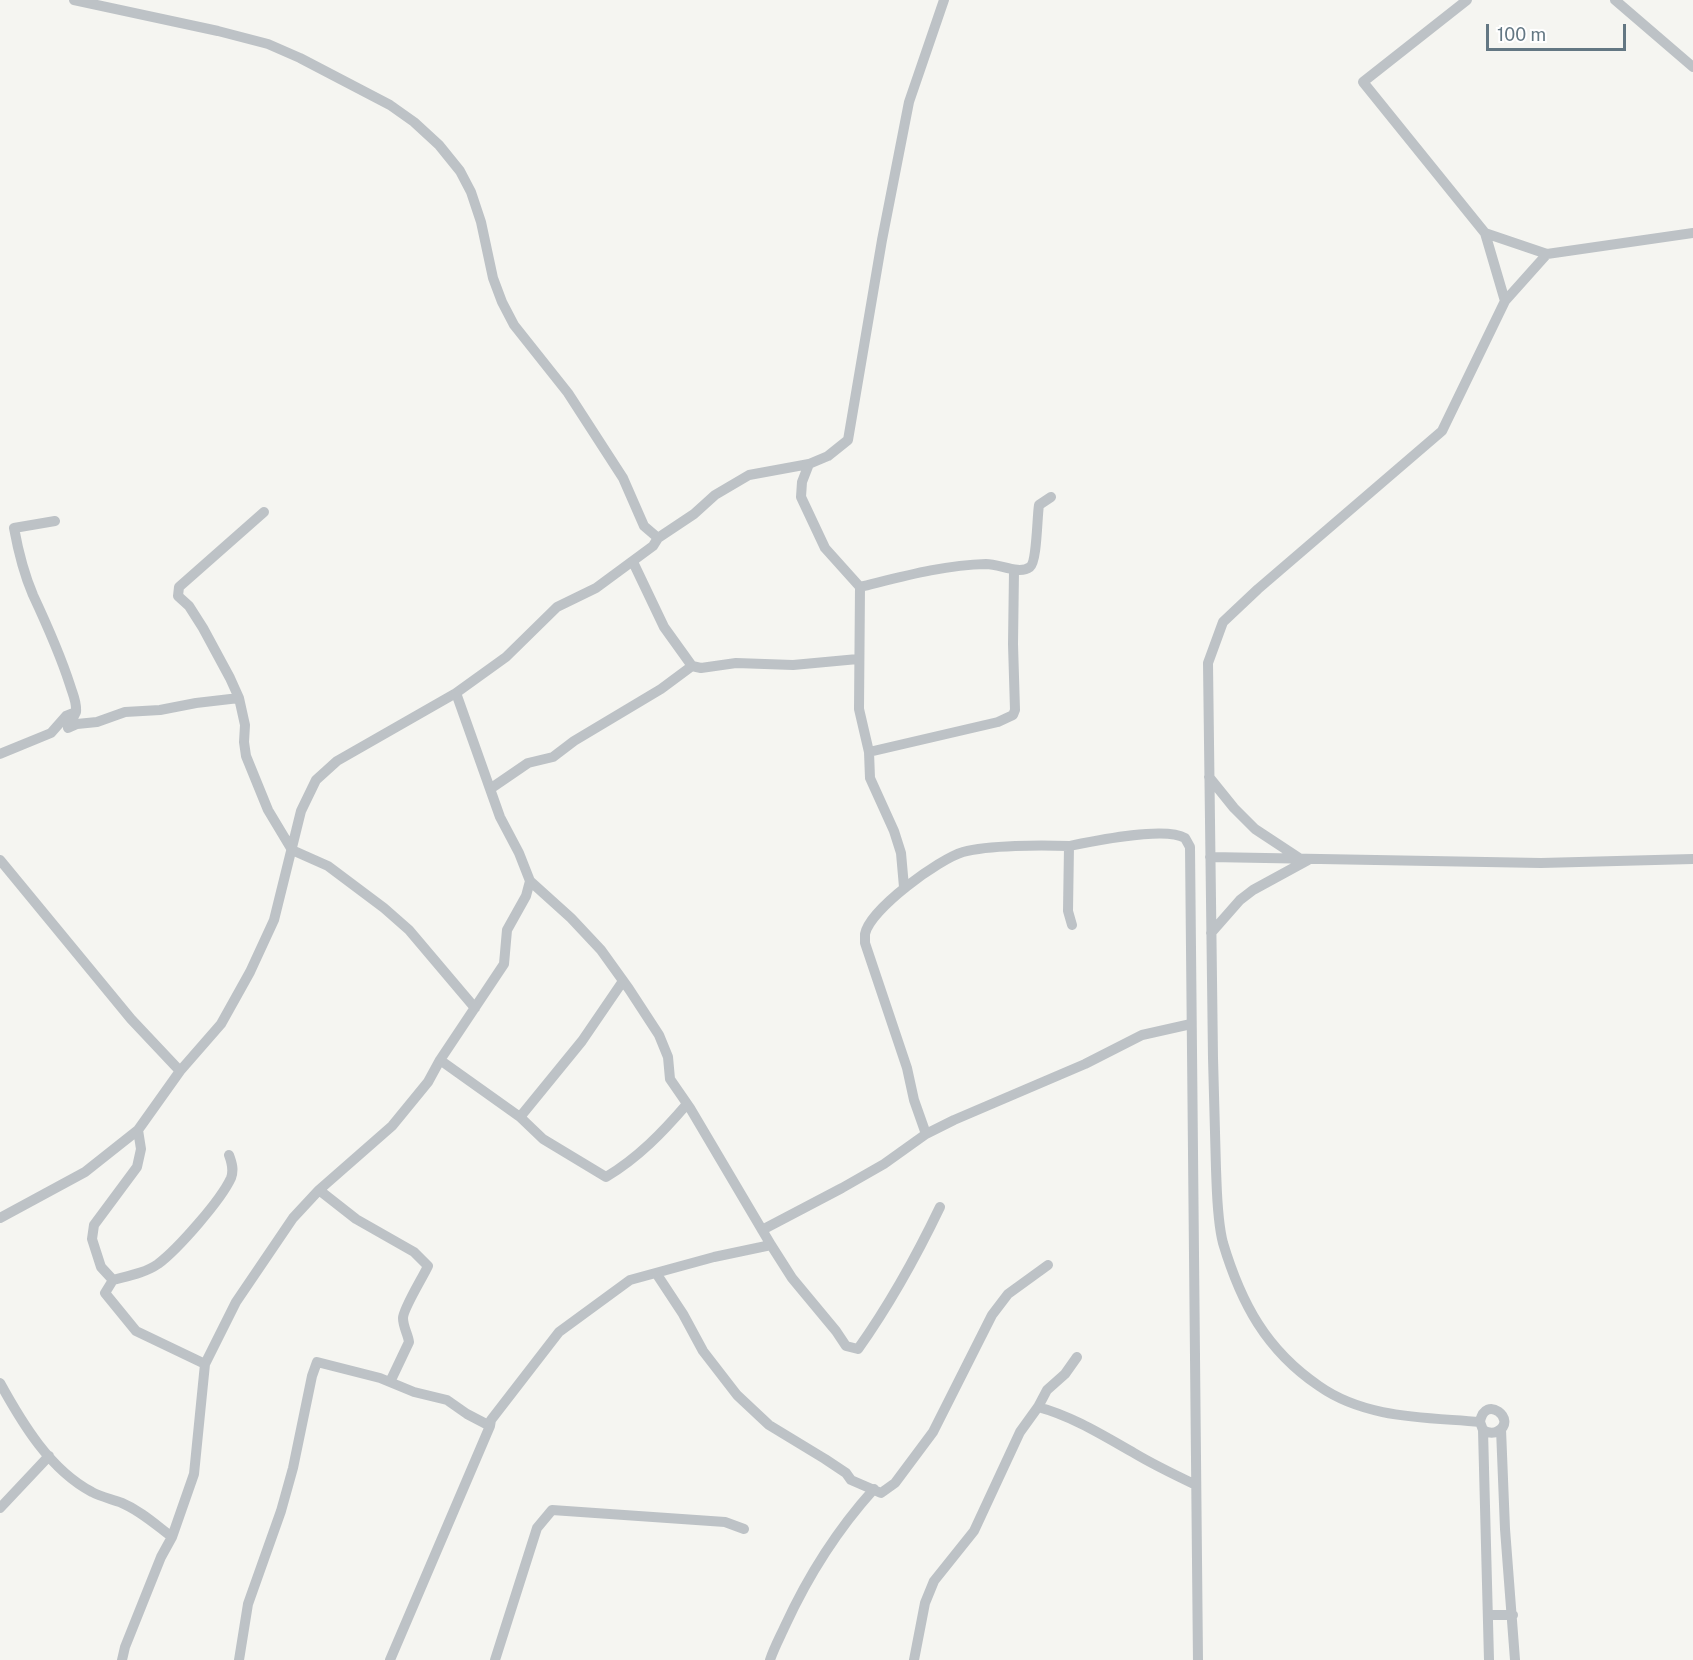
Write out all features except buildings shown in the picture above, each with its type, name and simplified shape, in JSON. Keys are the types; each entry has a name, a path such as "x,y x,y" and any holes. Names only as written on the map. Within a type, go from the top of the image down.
{"street":[{"path":"74,0 268,44 390,105 431,137 460,171 471,192 493,278 514,325 568,393 623,478 644,526 658,538"},
{"path":"0,1218 85,1172 138,1130 180,1071 221,1024 250,972 274,920 302,811 316,780 337,761 456,693 506,657 557,607 596,588 633,562 653,546 658,538 694,514 716,495 749,475 809,464 828,456 848,440 882,240 909,102 944,0"},
{"path":"1467,0 1363,82 1485,233 1505,301"},
{"path":"1615,0 1693,67"},
{"path":"1485,233 1547,254 1693,233"},
{"path":"1489,1660 1482,1426 1483,1413 1488,1409 1500,1412 1504,1424 1496,1433 1489,1433 1482,1426 1380,1413 1353,1405 1319,1387 1287,1361 1266,1338 1235,1279 1222,1240 1217,1192 1214,1094 1208,663 1223,622 1258,589 1442,431 1505,301 1547,254"},
{"path":"809,464 802,482 801,497 825,548 860,587 859,709 869,752 870,778 894,831 904,867 904,887"},
{"path":"860,587 918,573 973,564 997,564 1014,570 1030,567 1035,562 1036,522 1039,505 1051,497"},
{"path":"264,512 179,587 178,596 189,606 203,628 239,698 245,725 246,756 268,810 292,850 328,866 384,908 408,930 475,1008"},
{"path":"55,521 14,528 17,547 33,594 62,659 77,704 76,712 68,728 77,724 98,722 125,712 160,710 239,698"},
{"path":"633,562 664,627 692,666 701,668 736,663 793,665 858,659"},
{"path":"869,752 998,722 1012,715 1015,710 1016,695 1013,644 1014,570"},
{"path":"490,789 528,763 553,757 574,741 662,689 692,666"},
{"path":"456,693 500,817 519,853 530,881 601,950 623,981 659,1035 668,1056 670,1079 771,1245 792,1278 836,1330 846,1346 858,1350 875,1326 911,1267 940,1207"},
{"path":"2,750 51,733 66,716 76,712"},
{"path":"1209,777 1234,808 1255,829 1305,859"},
{"path":"926,1134 914,1100 907,1068 865,943 868,927 887,903 904,887 962,852 1020,846 1069,846 1119,837 1173,834 1185,838 1190,848 1198,1660"},
{"path":"1069,846 1068,911 1072,925"},
{"path":"1210,857 1540,863 1693,859"},
{"path":"1211,933 1246,895 1305,859"},
{"path":"0,860 131,1019 180,1071"},
{"path":"123,1660 125,1647 157,1567 172,1537 194,1474 205,1364 236,1302 293,1218 319,1190 392,1126 428,1082 440,1060 504,964 507,930 526,896 530,881"},
{"path":"520,1118 582,1041 623,981"},
{"path":"762,1230 884,1164 926,1134 954,1120 1085,1064 1142,1035 1191,1024"},
{"path":"440,1060 520,1118 548,1143 606,1177 656,1140 687,1104"},
{"path":"113,1280 101,1267 92,1239 94,1225 137,1167 141,1149 138,1130"},
{"path":"205,1364 136,1330 105,1293 113,1280 157,1264 201,1221 232,1176 233,1165 229,1155"},
{"path":"319,1190 356,1219 414,1252 428,1266 403,1311 405,1332 409,1341 390,1382"},
{"path":"390,1660 490,1425 490,1420 559,1332 630,1280 771,1245"},
{"path":"656,1273 683,1314 703,1352 737,1395 769,1425 846,1473 851,1480 881,1493 895,1484 933,1432 992,1316 1008,1294 1048,1265"},
{"path":"914,1660 925,1603 934,1581 974,1531 1020,1432 1038,1407 1047,1389 1065,1374 1077,1357"},
{"path":"238,1660 248,1604 281,1511 317,1362 447,1400 467,1414 490,1425"},
{"path":"0,1383 20,1418 49,1456 68,1475 92,1492 124,1504 146,1516 172,1537"},
{"path":"1038,1407 1089,1428 1196,1485"},
{"path":"1501,1429 1504,1529 1515,1660"},
{"path":"0,1508 49,1456"},
{"path":"770,1660 794,1605 819,1558 853,1512 874,1489"},
{"path":"495,1660 537,1528 552,1510 726,1522 744,1529"},
{"path":"1486,1530 1504,1529"},
{"path":"1489,1615 1513,1615"}]}
